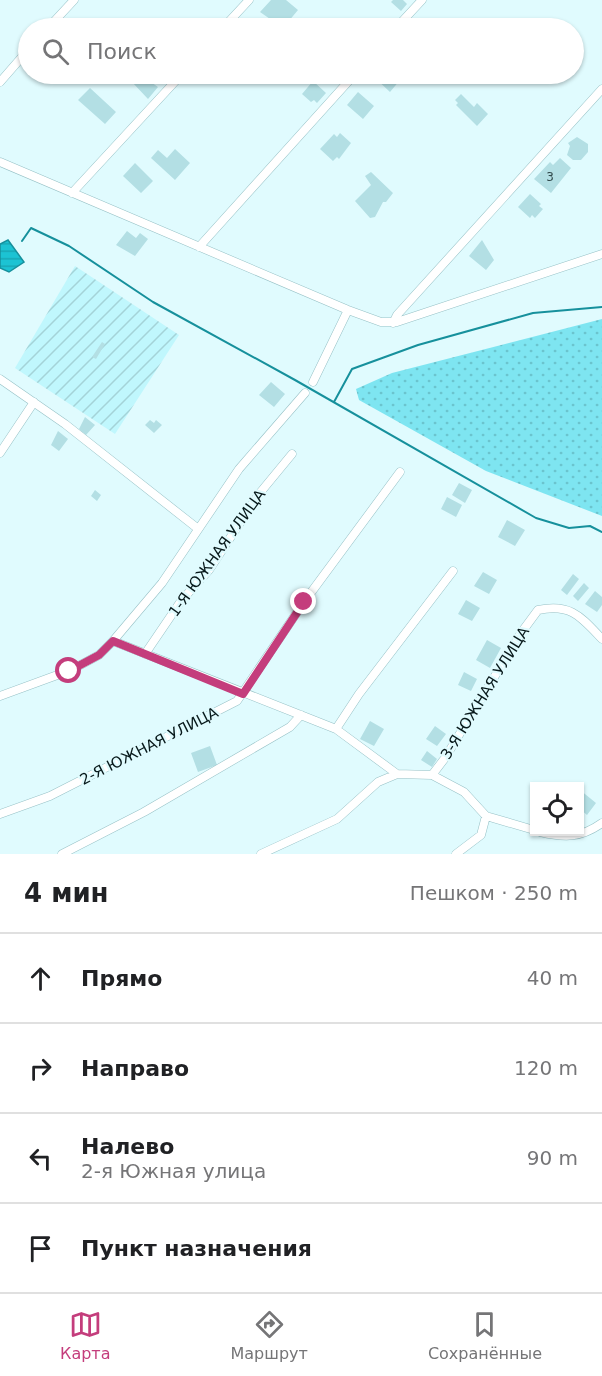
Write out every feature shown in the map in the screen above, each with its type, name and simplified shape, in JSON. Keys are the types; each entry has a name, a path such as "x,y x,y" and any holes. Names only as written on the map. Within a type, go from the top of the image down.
{"street":[{"path":"57,18 74,0"},
{"path":"232,18 249,0"},
{"path":"405,18 422,0"},
{"path":"0,82 18,61"},
{"path":"72,193 173,84"},
{"path":"199,247 347,84"},
{"path":"393,323 397,315 602,89"},
{"path":"0,162 381,322 393,323 602,254"},
{"path":"313,382 348,310"},
{"path":"0,379 34,402 197,528"},
{"path":"0,696 71,670 99,655 162,583 239,469 306,393"},
{"path":"0,453 34,402"},
{"name":"1-Я ЮЖНАЯ УЛИЦА","path":"146,654 181,601 208,570 259,494 292,454"},
{"name":"2-Я ЮЖНАЯ УЛИЦА","path":"0,814 50,796 237,701 304,602 400,472"},
{"path":"336,729 359,694 453,571"},
{"name":"3-Я ЮЖНАЯ УЛИЦА","path":"432,775 445,758 521,633 538,610 554,606 573,611 602,639"},
{"path":"113,641 336,729 397,774"},
{"path":"62,854 172,796 290,727 301,715"},
{"path":"261,854 337,819 378,782 397,774 432,775 464,792 486,816 530,829"},
{"path":"456,854 481,835 486,816"},
{"path":"584,834 602,823"},
{"path":"556,836 563,838 575,836"}],"shaded area":[{"path":"8,240 24,262 9,272 0,268 0,244"},
{"path":"75,266 179,335 115,434 15,368"},
{"path":"602,319 602,516 486,471 359,400 356,389 392,373"}],"building":[{"path":"271,0 286,0 298,10 291,18 269,18 260,12"},
{"path":"403,0 407,4 401,11 391,2"},
{"path":"134,84 154,84 158,87 148,99"},
{"path":"310,84 316,84 326,93 317,103 314,100 311,102 302,94"},
{"path":"381,84 397,84 390,92"},
{"path":"90,88 116,112 105,124 78,100"},
{"path":"358,92 374,106 363,119 347,105"},
{"path":"461,94 474,107 477,103 488,114 477,126 456,105 458,103 455,100"},
{"path":"340,133 351,143 339,159 337,157 333,161 320,149 334,134 337,137"},
{"path":"577,137 588,144 588,152 581,160 573,160 567,155 570,146 568,143"},
{"path":"175,149 190,163 175,180 151,158 158,150 167,158"},
{"path":"560,158 571,168 551,193 534,179 550,162 553,165"},
{"path":"135,163 153,181 141,193 123,176"},
{"path":"371,172 393,193 386,202 383,202 375,217 370,218 355,201 371,185 365,176"},
{"path":"530,194 543,209 535,218 532,215 530,218 518,207"},
{"path":"127,231 136,238 140,233 148,239 135,256 116,245"},
{"path":"482,240 494,260 486,270 469,256"},
{"path":"102,342 105,344 96,359 92,357"},
{"path":"271,382 285,394 274,407 259,395"},
{"path":"85,417 95,425 86,435 79,429"},
{"path":"150,420 154,423 156,420 162,425 154,433 145,425"},
{"path":"58,431 68,439 59,451 51,445"},
{"path":"459,483 472,490 465,503 452,495"},
{"path":"95,490 101,495 97,501 91,496"},
{"path":"447,497 462,505 456,517 441,509"},
{"path":"507,520 525,530 515,546 498,537"},
{"path":"483,572 497,580 489,594 474,586"},
{"path":"573,574 579,579 567,595 561,590"},
{"path":"584,583 589,588 578,601 573,596"},
{"path":"595,591 602,597 602,605 597,612 585,604"},
{"path":"466,600 480,608 472,621 458,614"},
{"path":"487,640 501,648 490,668 476,660"},
{"path":"464,672 477,679 471,691 458,685"},
{"path":"370,721 384,729 374,746 360,739"},
{"path":"435,726 446,734 437,746 426,739"},
{"path":"210,746 217,765 198,772 191,753"},
{"path":"427,751 437,759 432,767 421,760"},
{"path":"584,793 596,803 587,815 584,812"}],"waterway":[{"path":"22,241 31,228 69,246 153,302 295,380 536,518 569,528 590,526 602,532"},
{"path":"334,402 352,369 418,345 533,313 602,307"}],"route":[{"path":"69,671 99,655 113,641 243,694 304,602"}]}
